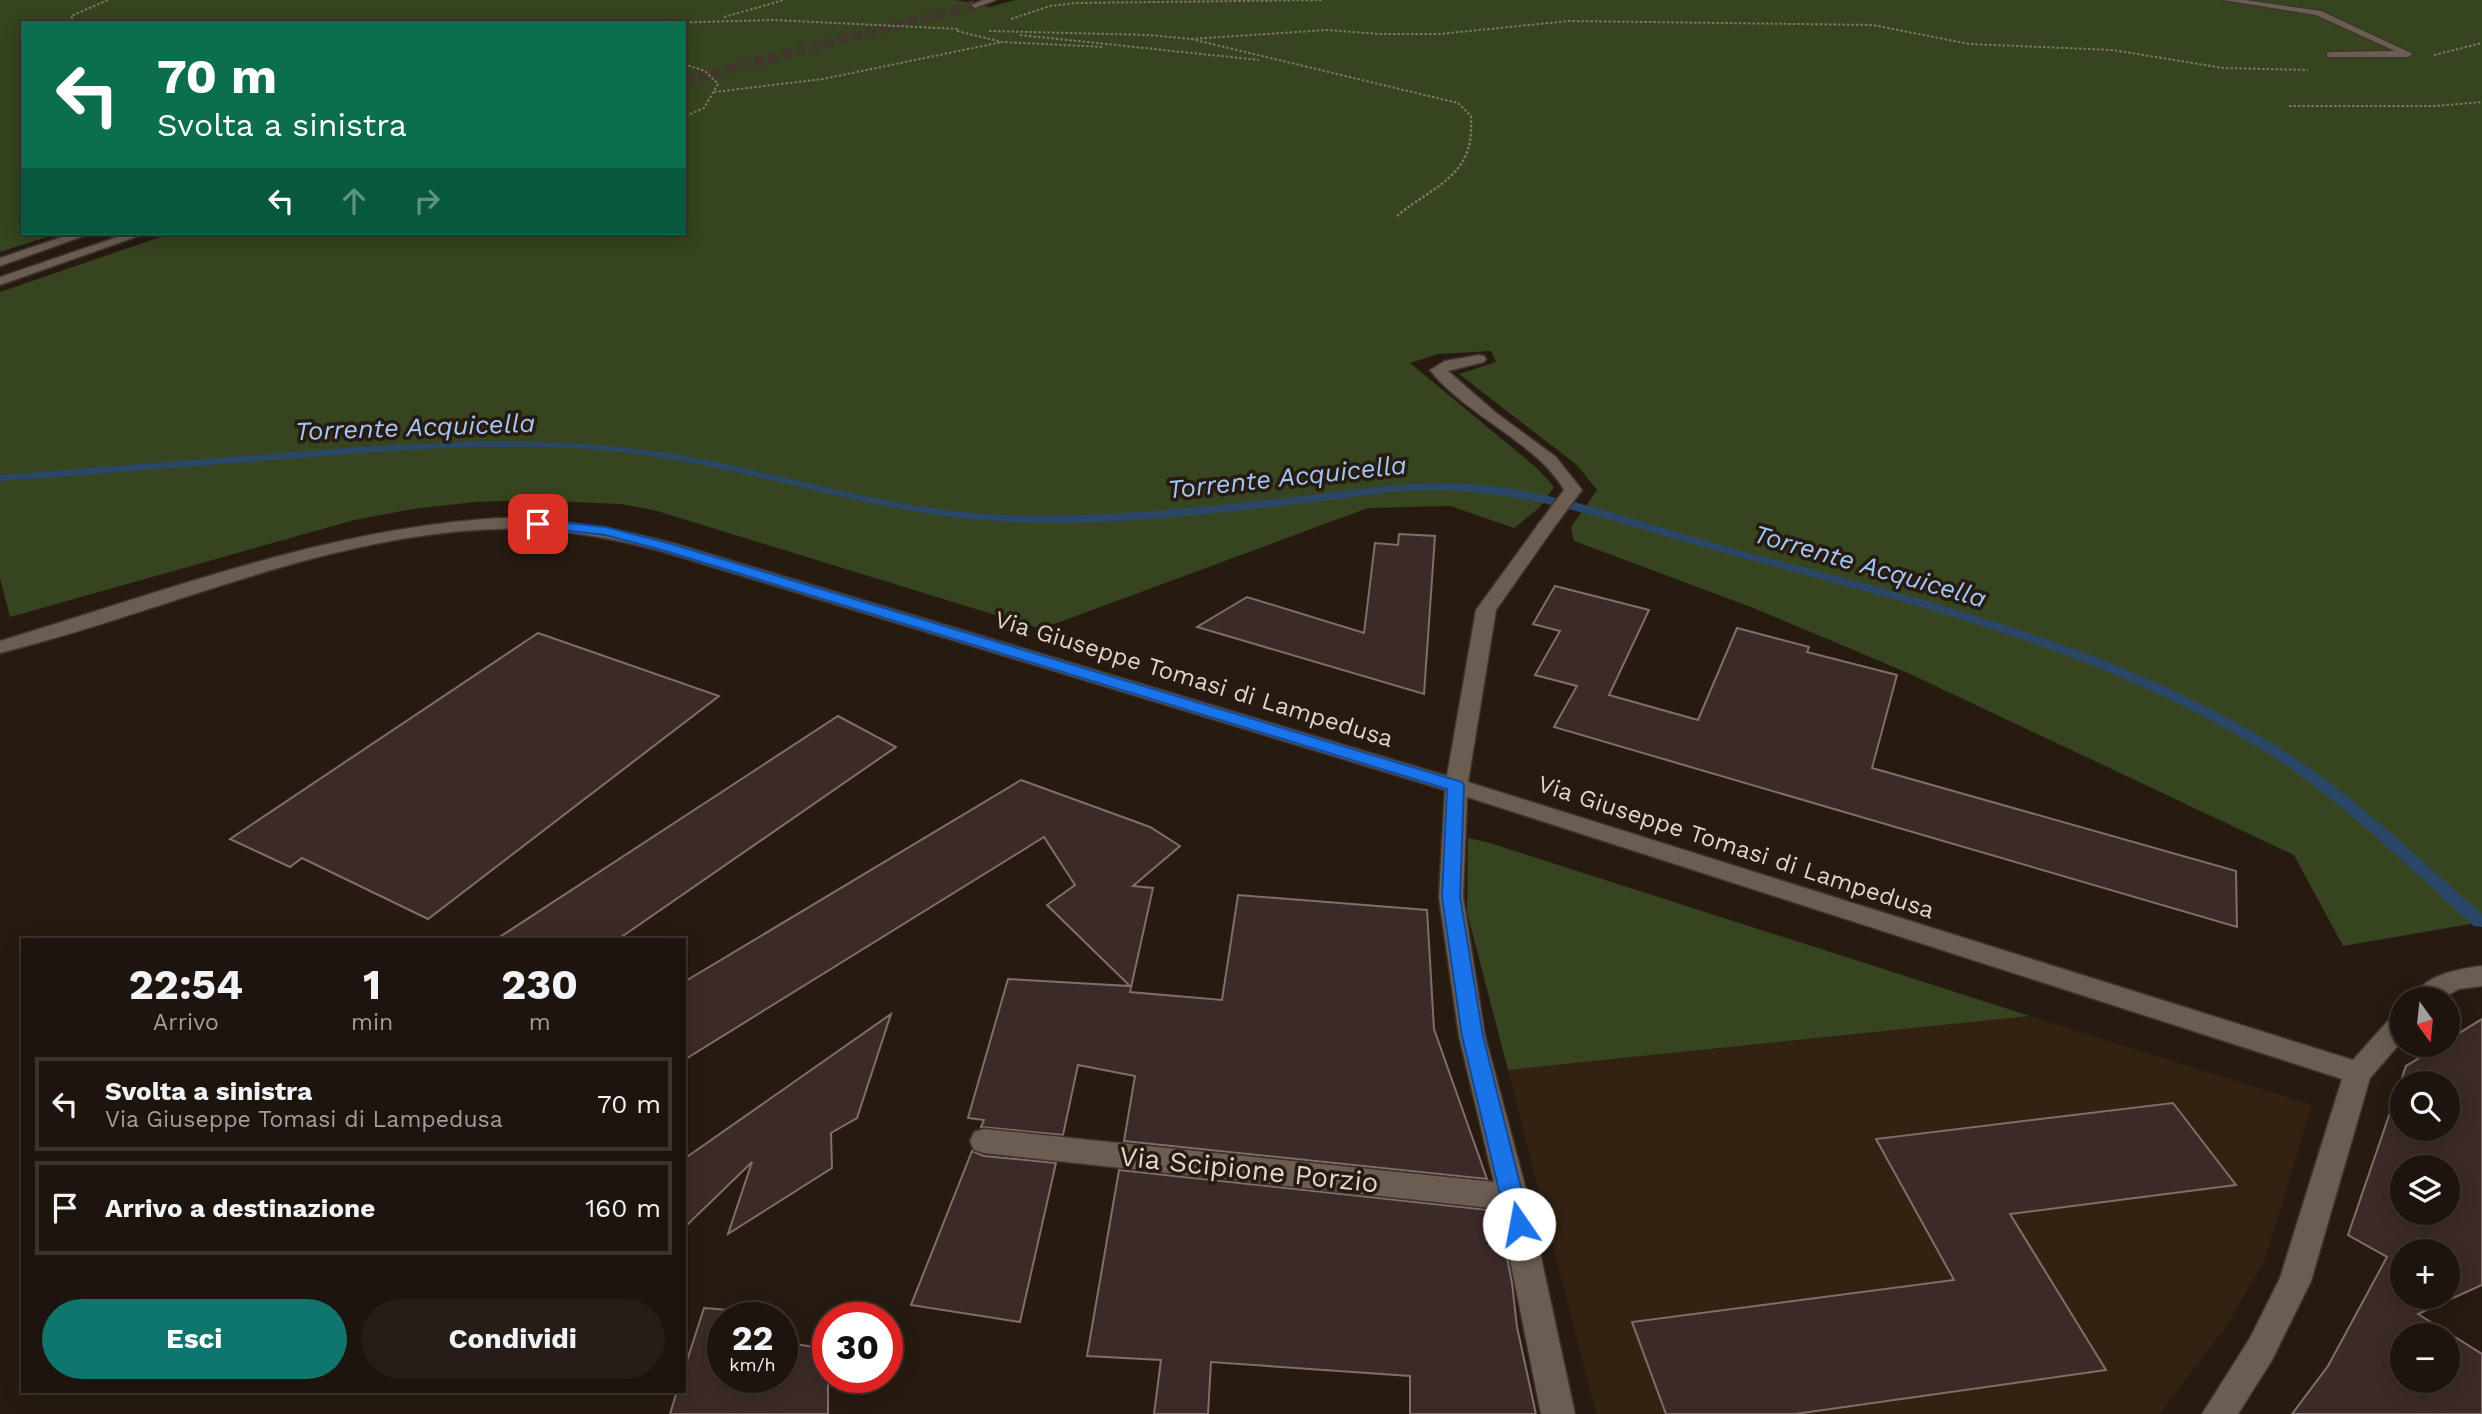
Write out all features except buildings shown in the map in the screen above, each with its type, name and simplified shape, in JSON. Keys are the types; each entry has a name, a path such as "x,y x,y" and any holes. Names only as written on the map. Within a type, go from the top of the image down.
{"street":[{"path":"975,5 992,0"},
{"path":"2227,0 2318,13 2408,54 2330,55"},
{"path":"0,262 80,235"},
{"path":"0,281 135,235"},
{"path":"1479,359 1450,364 1438,370 1496,420 1557,467 1573,490 1486,610 1456,786 1451,897 1472,1036 1513,1197 1558,1414"},
{"name":"Via Giuseppe Tomasi di Lampedusa","path":"0,647 353,542 415,531 470,526 538,524 606,531 670,548 1456,786 2358,1073"},
{"path":"2442,987 2454,979 2482,976"},
{"path":"2219,1414 2261,1349 2295,1281 2358,1073 2390,1036"},
{"name":"Via Scipione Porzio","path":"984,1141 1513,1197"}],"path":[{"path":"74,21 71,16 108,0"},
{"path":"719,18 784,0"},
{"path":"1000,32 1003,22 1050,6 1076,3 1323,0"},
{"path":"685,21 719,18 788,19 974,30"},
{"path":"1000,32 1191,39 1327,30 1379,34 1439,34 1569,21 1873,24 1969,44 2113,50 2223,68 2309,70"},
{"path":"935,28 979,35 1002,42 1136,48"},
{"path":"987,31 1270,61"},
{"path":"1191,39 1270,61 1458,103 1471,116 1472,139 1456,172 1436,191 1417,199 1397,216"},
{"path":"713,92 763,88 879,69 1002,42"},
{"path":"2438,62 2431,56 2482,43"},
{"path":"686,65 705,71 718,84 704,108 686,116"},
{"path":"2289,106 2435,106 2482,102"}],"shaded area":[{"path":"2030,1016 2312,1105 2265,1259 2227,1325 2160,1414 1596,1414 1508,1070"}],"green space":[{"path":"0,0 956,0 989,7 1015,0 2482,0 2482,922 2343,946 2294,855 1908,673 1751,607 1574,541 1571,527 1597,490 1577,465 1459,374 1496,362 1491,351 1438,354 1410,363 1538,469 1554,487 1539,508 1514,528 1450,506 1368,508 1041,629 657,511 621,504 526,500 413,509 354,520 10,617 0,578 0,292 166,235 686,235 686,21 21,21 21,235 53,235 0,252"},
{"path":"1468,838 2030,1016 1508,1070 1467,912"}],"waterway":[{"name":"Torrente Acquicella","path":"0,478 400,448 528,444 612,448 659,454 890,504 937,512 1025,519 1147,515 1426,486 1500,491 1574,506 1936,607 2079,655 2148,684 2215,717 2307,773 2383,835 2480,922"}],"tunnel":[{"path":"686,80 975,5"}],"route":[{"path":"538,524 606,531 670,548 1456,786 1451,897 1472,1036 1519,1224"}]}
